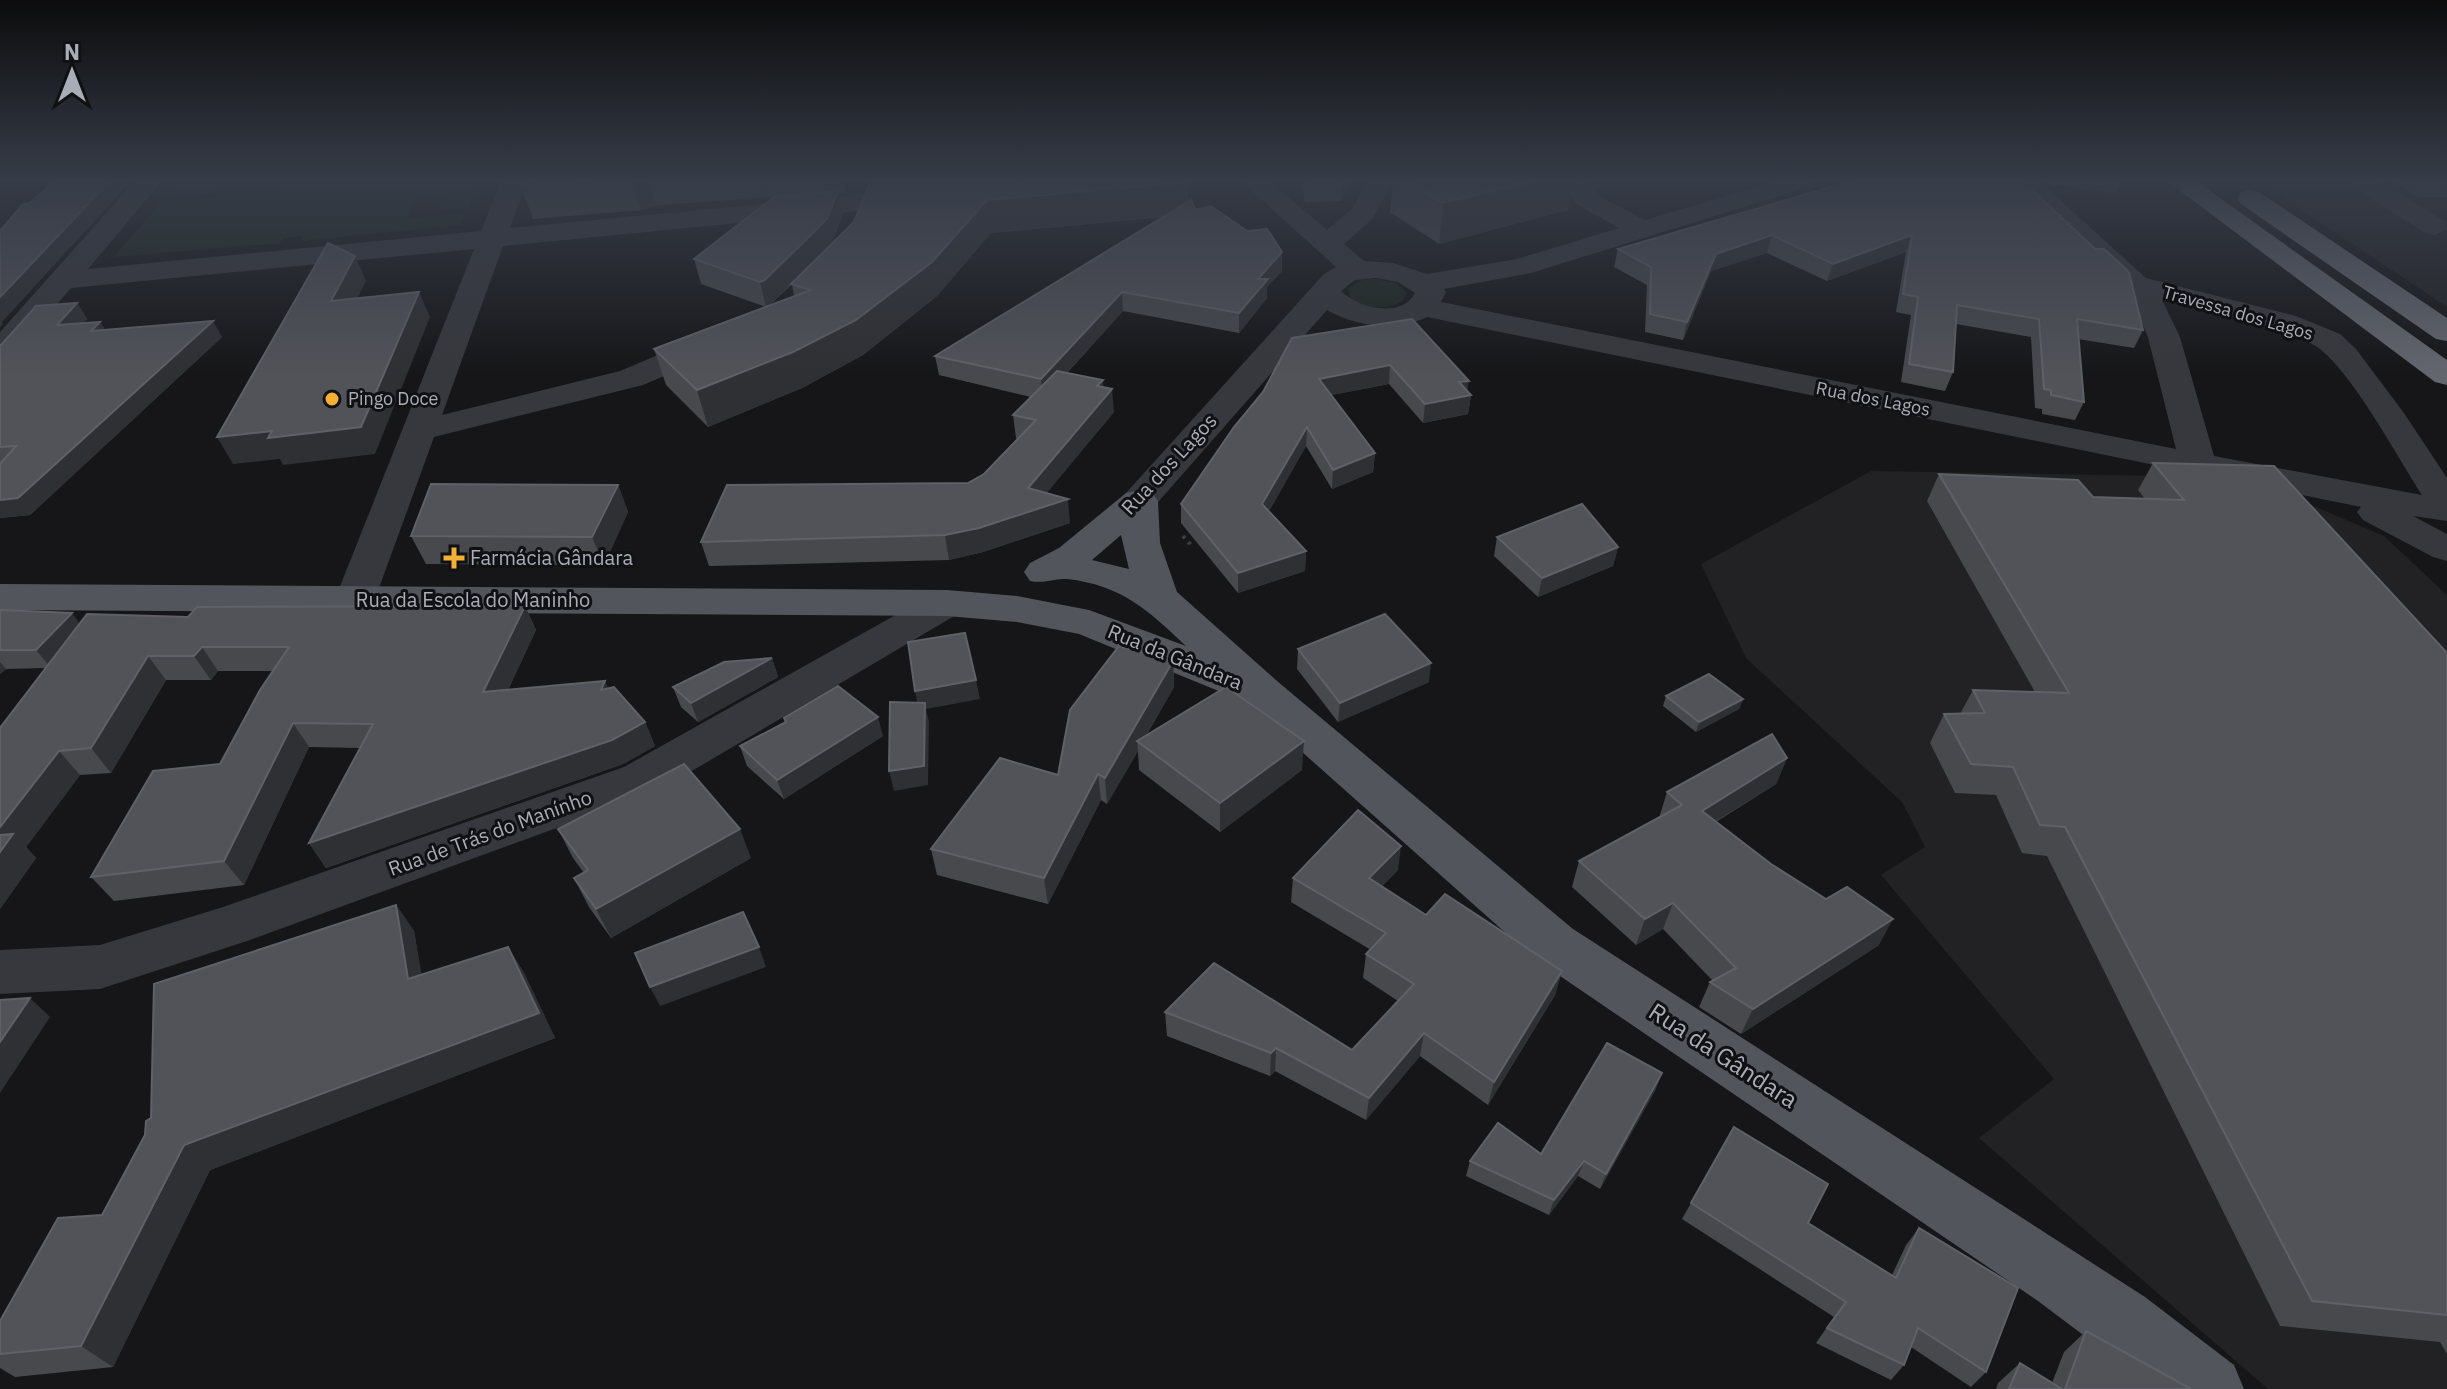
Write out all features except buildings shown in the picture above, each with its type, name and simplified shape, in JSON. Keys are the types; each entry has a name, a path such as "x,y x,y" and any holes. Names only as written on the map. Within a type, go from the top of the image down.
{"highway":[{"path":"2255,246 2446,387"},
{"path":"2320,246 2447,332"}],"main road":[{"name":"Rua dos Lagos","path":"947,603 995,590 1057,565 1073,556 1139,501"},
{"name":"Rua da Gândara","path":"1139,501 1141,543 1158,597"},
{"name":"Rua da Gândara","path":"1089,623 1061,593 1057,565 1118,578 1158,597 1261,692 1554,944 2061,1278 2122,1320 2210,1389"},
{"name":"Rua da Escola do Maninho","path":"0,597 947,603"},
{"name":"Rua da Gândara","path":"947,603 1017,609 1089,623 1261,692"}],"street":[{"path":"0,351 92,246"},
{"path":"62,280 414,246"},
{"path":"355,599 491,246"},
{"path":"1330,246 1358,271"},
{"path":"1287,337 1362,315 1403,315 1424,295 1588,246"},
{"path":"2094,246 2143,291 2164,337 2198,463"},
{"path":"1287,337 1326,292 1329,283 1339,276 1358,271"},
{"name":"Rua dos Lagos","path":"1358,271 1394,271 1424,295 2198,463 2447,508"},
{"name":"Travessa dos Lagos","path":"2135,284 2285,323 2329,341 2345,356 2392,420 2447,508"},
{"path":"1326,292 1331,302 1362,315"},
{"path":"418,431 631,378 742,331"},
{"name":"Rua dos Lagos","path":"1139,501 1287,337"},
{"name":"Rua dos Lagos","path":"2323,488 2447,549"},
{"name":"Rua de Trás do Manínho","path":"0,972 100,967 229,926 641,779 947,603"}],"path":[{"path":"1183,536 1191,545"}],"shaded area":[{"path":"124,246 247,246 114,257"},
{"path":"2355,246 2447,246 2447,307"},
{"path":"1362,280 1396,283 1407,293 1397,304 1382,307 1350,299 1348,288"},
{"path":"1871,471 2219,477 2290,496 2384,536 2447,595 2447,1389 2268,1389 1979,1138 2054,1079 1881,875 1925,847 1902,802 1746,658 1701,564"}],"place":[{"name":"Pingo Doce","path":"332,399"},
{"name":"Farmácia Gândara","path":"454,558"}]}
